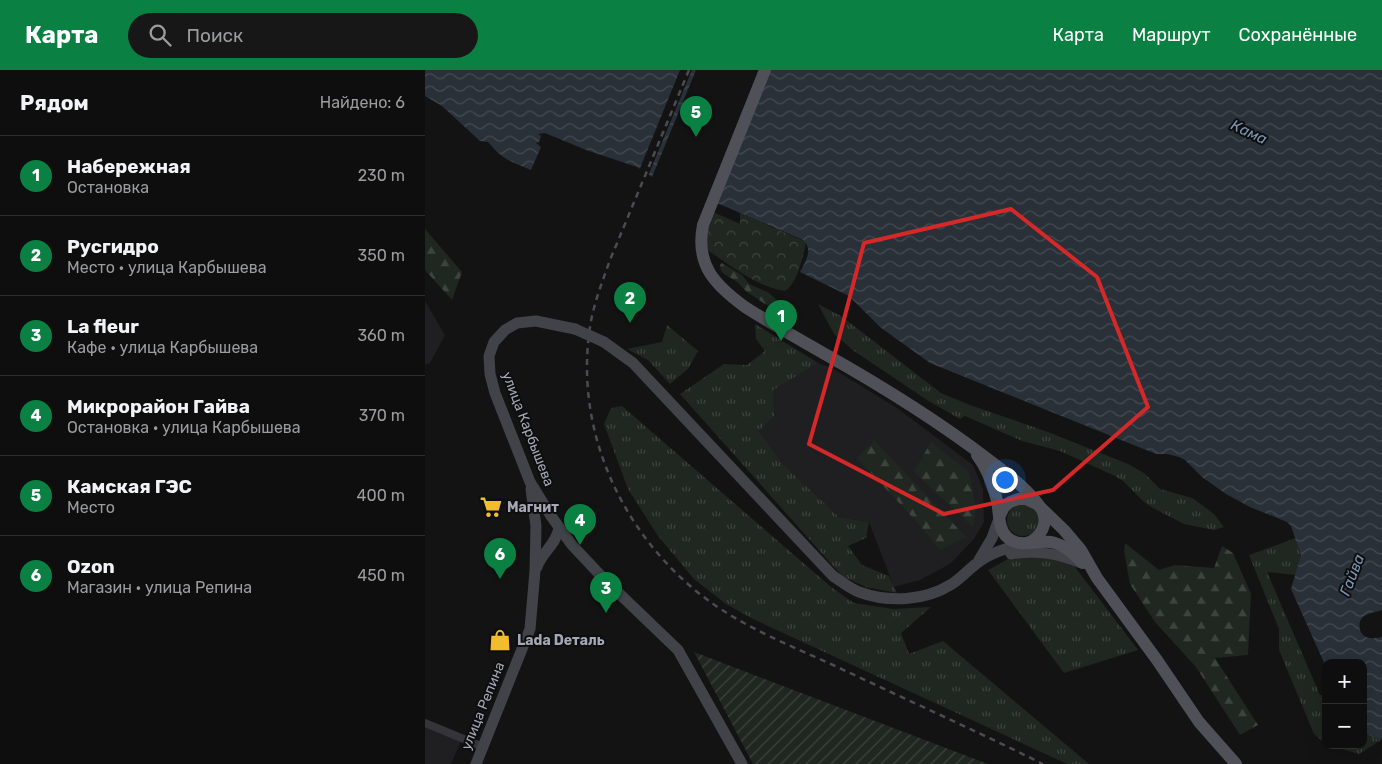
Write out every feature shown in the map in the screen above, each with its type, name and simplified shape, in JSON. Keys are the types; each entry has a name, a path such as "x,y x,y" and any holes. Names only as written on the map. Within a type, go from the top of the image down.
{"main road":[{"path":"765,70 703,225 701,240 704,263 716,283 764,319 856,373 972,447 1015,481 1071,538 1199,722 1233,762"},
{"name":"улица Карбышева","path":"742,764 678,650 603,578 572,544 559,528 530,482 495,393 490,374 489,356 491,350 498,336 505,330 522,322 542,321 575,330 604,342 633,363 833,576 858,592 882,598 900,599 926,596 951,585 976,563 1000,550 1027,543"},
{"path":"972,447 989,473 1000,515 1000,524 1006,537 1018,543 1045,541 1061,545 1097,578"},
{"name":"улица Репина","path":"476,764 530,629 535,571 536,526 530,482"},
{"path":"1000,515 1007,504 1014,500 1026,499 1037,504 1044,514 1044,526 1038,537 1027,543"},
{"name":"улица Карбышева","path":"976,563 992,538 1000,515"},
{"path":"536,526 551,516"},
{"path":"535,571 541,558 558,536 559,528"},
{"path":"551,547 560,544 572,544"},
{"path":"976,563 1004,555 1038,552 1065,556 1081,563 1097,578"}],"street":[{"path":"425,723 483,747"}],"highlighted area":[{"path":"1011,209 1097,277 1148,407 1053,490 944,514 809,444 864,243"}],"shaded area":[{"path":"425,301 445,335 430,363 425,365"},
{"path":"818,363 832,368 897,408 973,465 983,489 984,522 974,539 950,564 920,580 894,587 869,522 839,517 782,463 759,431 773,416 772,390"},
{"path":"425,725 461,741 451,764 425,764"}],"green space":[{"path":"713,212 740,224 740,213 806,242 797,276 790,287 785,291 764,285 706,249 706,234"},
{"path":"425,229 462,272 452,300 425,270"},
{"path":"722,263 742,275 749,284 769,293 778,301 774,308 771,308 747,292 736,281 724,274 721,271 720,265"},
{"path":"818,304 841,316 941,393 1048,432 1128,464 1144,473 1160,489 1192,498 1215,515 1224,527 1214,530 1184,524 1144,502 1123,481 1115,476 1060,451 1022,441 965,416 960,419 927,400 854,351 834,334"},
{"path":"755,324 818,363 773,390 774,416 759,431 782,463 839,517 869,522 866,538 848,546 862,565 889,576 897,593 866,587 842,576 680,394 724,364 747,365 765,351 756,339"},
{"path":"667,325 698,351 688,369 670,384 648,360 627,349 662,342"},
{"path":"622,406 831,587 854,603 893,609 931,607 901,633 909,654 943,641 1089,764 1067,764 753,619 726,604 694,579 658,536 628,489 604,424 611,408"},
{"path":"874,440 966,537 940,550 917,522 857,458"},
{"path":"931,442 969,472 976,508 973,527 914,472"},
{"path":"992,469 1013,485 1005,494 1001,495"},
{"path":"1023,504 1029,505 1034,509 1038,514 1038,526 1034,531 1029,535 1023,536 1017,535 1012,531 1008,526 1007,520 1008,514 1012,509 1017,505"},
{"path":"1296,538 1301,555 1296,575 1267,572 1320,695 1322,695 1322,741 1314,734 1279,650 1279,629 1249,555"},
{"path":"1125,543 1159,570 1175,565 1214,568 1222,546 1233,553 1251,594 1248,655 1215,658 1258,725 1240,735 1196,667 1155,622 1130,584 1124,551"},
{"path":"1053,557 1075,567 1138,650 1064,673 988,570 1010,558"},
{"path":"694,652 988,764 753,764"},
{"path":"1367,734 1381,740 1367,749"},
{"path":"1342,749 1367,749 1359,754"}],"water":[{"path":"425,70 696,70 652,177 637,167 586,150 545,133 538,134 541,136 539,142 536,143 541,147 531,170 512,162 498,153 488,142 480,141 442,106 425,96"},
{"path":"771,70 1382,70 1382,610 1365,616 1361,619 1359,625 1360,631 1366,637 1382,637 1382,740 1367,734 1367,659 1322,659 1291,589 1301,555 1291,526 1287,522 1250,507 1226,494 1179,457 1156,454 930,363 880,327 849,296 800,272 808,252 808,248 803,240 717,203"}],"pier":[{"path":"680,70 692,70 648,176 639,171"}],"railway":[{"path":"689,70 610,260 591,321 587,361 589,401 597,440 610,478 628,513 651,545 678,575 723,611 769,636 1043,764"}],"place":[{"name":"Камская ГЭС","path":"696,137"},
{"name":"Русгидро","path":"630,323"},
{"name":"Набережная","path":"781,341"},
{"name":"Магнит","path":"491,507"},
{"name":"Микрорайон Гайва","path":"580,545"},
{"name":"Ozon","path":"500,579"},
{"name":"La fleur","path":"606,613"},
{"name":"Lada Dеталь","path":"500,640"}],"water label":[{"name":"Кама","path":"1249,132"},
{"name":"Гайва","path":"1352,575"}]}
